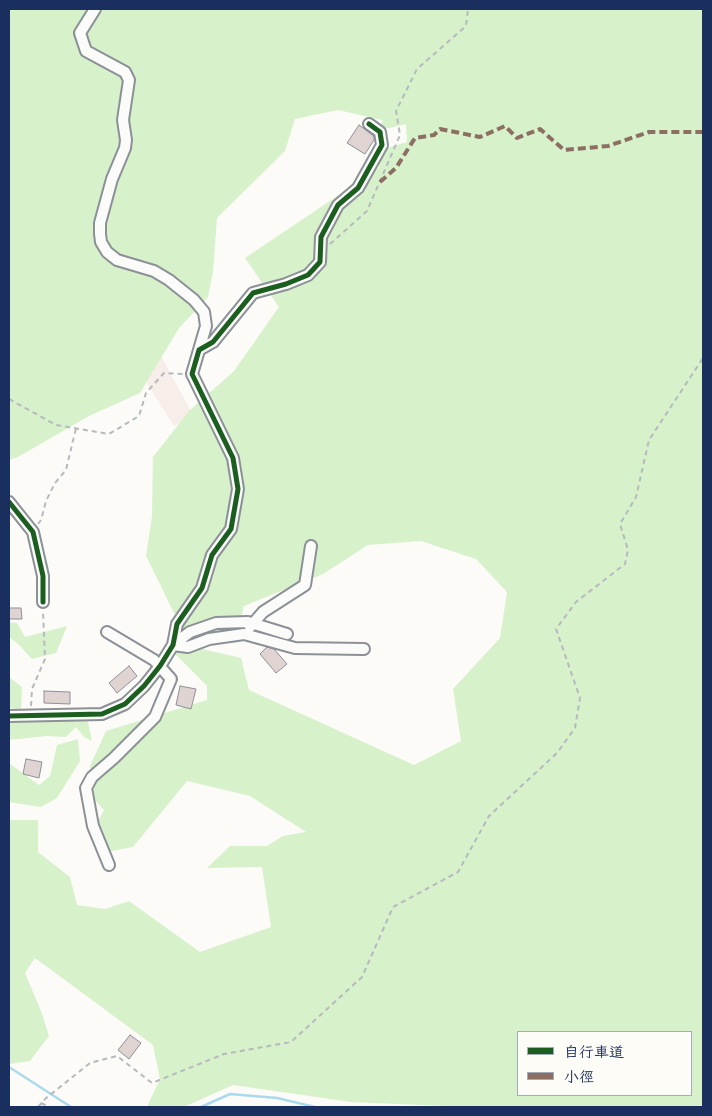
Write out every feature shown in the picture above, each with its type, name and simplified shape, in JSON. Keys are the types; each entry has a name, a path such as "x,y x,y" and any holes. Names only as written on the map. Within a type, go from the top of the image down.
{"street":[{"path":"95,9 80,33 86,51 125,72 129,80 123,120 126,140 125,148 112,179 100,223 101,242 107,252 117,260 154,271 178,286 204,312 206,322 192,374 233,458 238,488 230,529 212,555 202,588 177,624 173,645"},
{"path":"199,350 213,342 253,293 286,284 308,274 320,262 321,237 338,205 358,188 382,145 380,132 369,124"},
{"path":"9,502 33,532 43,576 43,602"},
{"path":"244,634 263,612 305,584 311,546"},
{"path":"9,716 102,714 125,704 144,686 160,666 173,645 190,632 216,624 248,622 287,634"},
{"path":"107,632 154,660 171,679 155,717 92,777 86,788 93,826 109,866"},
{"path":"173,645 188,647 209,639 244,634 295,648 364,649"}],"path":[{"path":"321,253 368,210 400,135 396,111 416,69 466,26 468,9"},
{"path":"38,1107 45,1099 90,1063 117,1056 152,1083 224,1054 291,1042 362,976 393,908 458,872 489,816 557,753 575,728 580,698 556,629 576,602 626,564 628,550 620,524 636,497 649,440 703,358"},
{"path":"9,398 56,424 109,434 139,416 146,393 164,374 192,374"},
{"path":"33,532 41,520 46,501 55,483 66,470 76,428"},
{"path":"30,715 32,690 45,659 43,602"},
{"path":"41,1103 49,1107"}],"shaded area":[{"path":"153,341 193,415 174,426 124,347"}],"green space":[{"path":"9,9 703,9 703,1107 470,1107 351,1102 233,1085 184,1107 147,1107 160,1079 153,1045 35,958 25,973 49,1036 30,1061 9,1064 9,820 38,820 38,852 70,877 77,905 105,909 129,901 200,952 271,927 262,867 207,868 230,846 267,846 283,836 306,832 250,796 187,781 133,847 101,853 94,829 104,810 93,798 90,766 106,731 207,700 207,686 174,653 198,648 241,658 249,690 414,765 461,741 453,689 500,638 507,592 476,559 421,541 368,545 323,574 244,606 235,643 181,627 146,556 152,516 153,457 189,411 234,371 279,307 245,258 379,168 380,150 407,142 406,124 381,130 382,120 338,110 295,119 285,151 217,218 213,272 208,297 179,328 140,393 89,416 18,457 9,460"},
{"path":"9,622 17,623 25,637 67,626 56,653 32,659 9,637"},
{"path":"9,677 22,687 21,709 9,708"},
{"path":"87,718 92,741 84,737 76,727 66,737 47,736 9,740 9,719 53,721"},
{"path":"78,739 80,761 57,798 41,807 9,802 9,763 39,785 50,776 57,745"}],"building":[{"path":"359,125 374,136 374,140 365,154 347,143"},
{"path":"9,608 21,608 22,619 9,619"},
{"path":"267,647 274,649 287,664 276,673 260,654"},
{"path":"129,666 137,676 117,693 109,683"},
{"path":"180,686 196,689 191,709 176,705"},
{"path":"44,691 70,692 70,704 44,703"},
{"path":"26,759 42,762 39,778 23,774"},
{"path":"130,1035 141,1043 129,1059 118,1050"}],"waterway":[{"path":"9,1067 71,1107"},
{"path":"201,1107 230,1094 277,1098 315,1107"}],"marked path":[{"path":"380,182 396,168 415,138 434,135 440,129 480,137 505,126 517,138 540,129 564,150 608,146 649,132 703,132"}],"cycle path":[{"path":"9,716 102,714 125,704 144,686 160,666 173,645 177,624 202,588 212,555 231,529 238,489 233,458 192,374 199,350 213,342 253,293 286,284 308,275 320,262 321,237 338,205 358,188 382,145 380,132 369,124"},
{"path":"9,502 33,532 43,576 43,602"}]}
